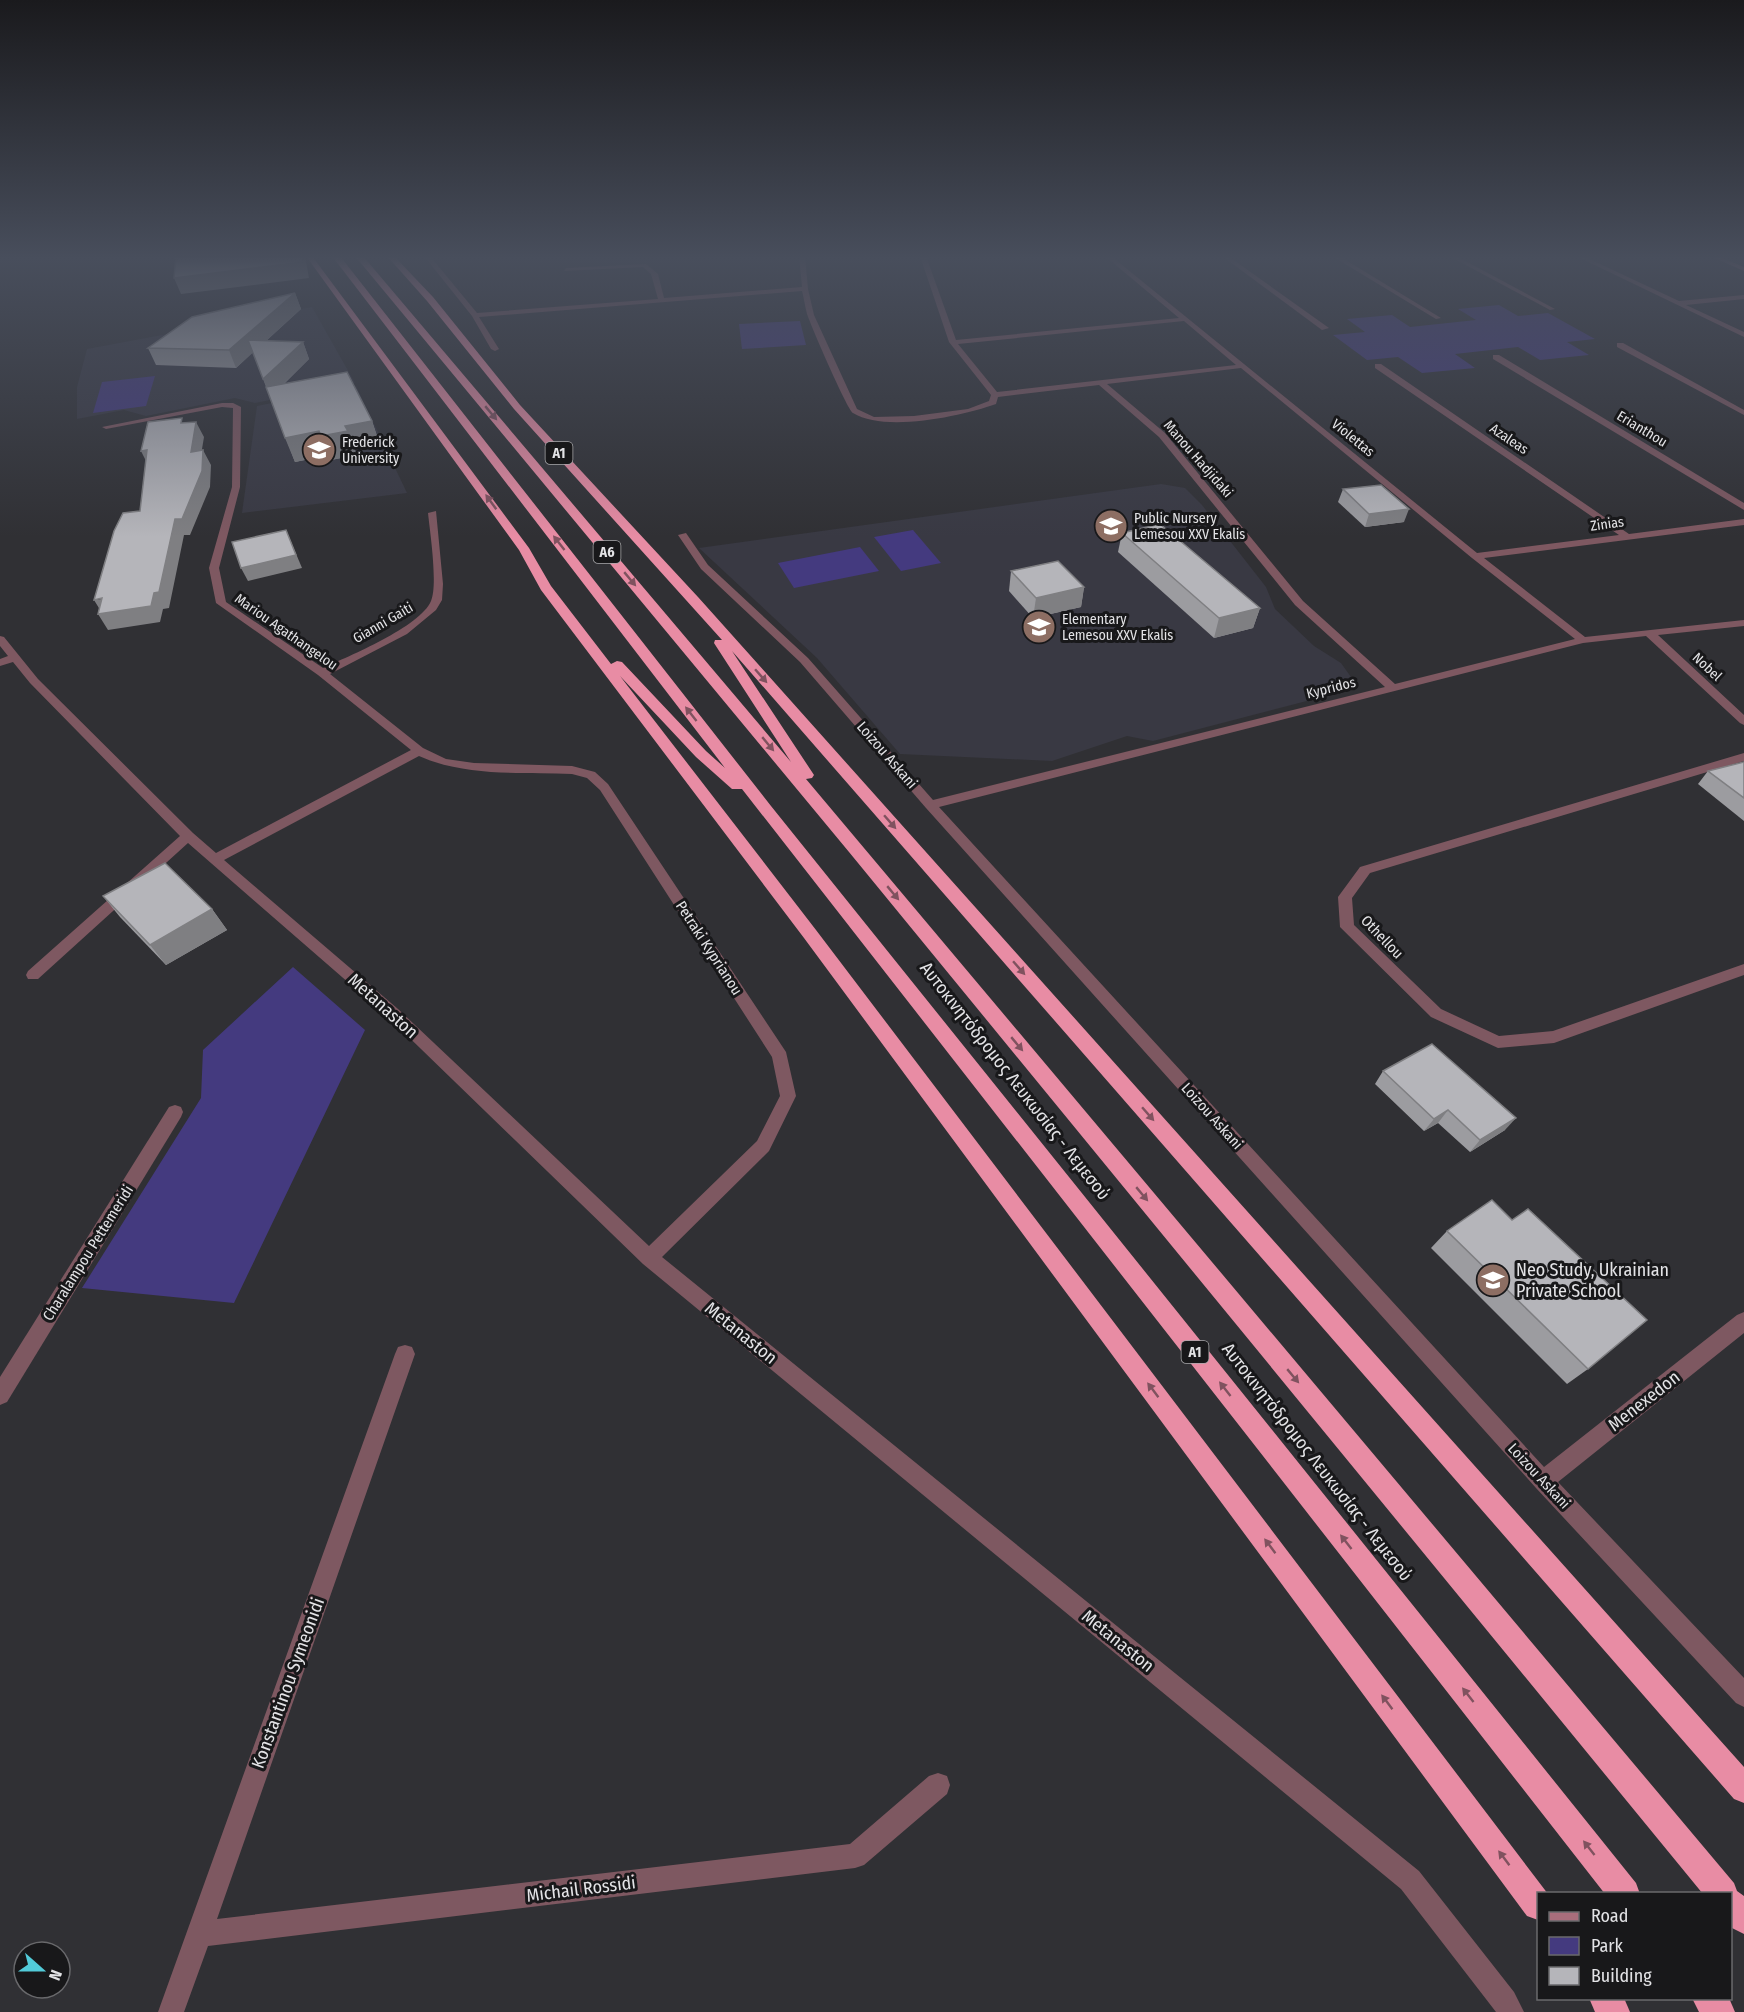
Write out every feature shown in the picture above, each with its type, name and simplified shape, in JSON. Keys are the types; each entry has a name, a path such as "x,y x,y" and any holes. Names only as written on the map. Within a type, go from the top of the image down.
{"highway":[{"path":"378,350 525,550 545,587 810,934 1537,1902"},
{"name":"A6","path":"410,350 766,810"},
{"name":"A6","path":"438,350 855,848"},
{"name":"A1","path":"471,350 517,407 694,600"},
{"path":"545,587 701,754 766,810"},
{"path":"694,600 741,676 855,848"},
{"path":"694,600 1744,1789"},
{"name":"Αυτοκινητόδρομος Λευκωσίας - Λεμεσού","path":"766,810 1624,1892"},
{"name":"Αυτοκινητόδρομος Λευκωσίας - Λεμεσού","path":"855,848 1722,1892"},
{"path":"1732,1904 1744,1919"},
{"path":"1710,2000 1719,2012"}],"street":[{"path":"827,350 854,410 873,419 914,418 969,411 993,402 995,395"},
{"path":"959,350 995,395"},
{"name":"Violettas","path":"1223,350 1475,556 1583,640"},
{"path":"1629,350 1744,413"},
{"name":"Erianthou","path":"1496,357 1744,507"},
{"path":"995,395 1243,366"},
{"name":"Azaleas","path":"1378,366 1625,535"},
{"name":"Manou Hadjidaki","path":"1101,383 1162,435 1299,603 1393,688"},
{"name":"Mariou Agathangelou","path":"106,427 222,405 237,407 236,487 214,568 221,603 322,673 419,751"},
{"name":"Gianni Gaiti","path":"322,673 412,627 431,611 439,598 434,513"},
{"name":"Zinias","path":"1475,556 1625,535 1744,522"},
{"name":"Loizou Askani","path":"683,536 704,567 804,660 930,806 1543,1481 1744,1695"},
{"name":"Kypridos","path":"930,806 1583,640 1744,623"},
{"name":"Nobel","path":"1650,634 1744,721"},
{"name":"Metanaston","path":"0,639 7,660 34,681 188,836 393,1013 650,1258 1410,1880 1508,2006"},
{"path":"214,860 419,751"},
{"name":"Petraki Kyprianou","path":"419,751 443,762 474,767 572,770 591,775 604,787 780,1056 788,1096 763,1146 650,1258"},
{"name":"Othellou","path":"1744,757 1365,870 1345,897 1347,927 1436,1013 1498,1042 1554,1037 1744,969"},
{"path":"33,975 188,836"},
{"name":"Charalampou Pettemeridi","path":"0,1395 175,1112"},
{"name":"Menexedon","path":"1543,1481 1744,1321"},
{"name":"Konstantinou Symeonidi","path":"171,2012 405,1354"},
{"name":"Michail Rossidi","path":"198,1934 855,1856 938,1785"}],"shaded area":[{"path":"87,350 336,350 355,383 255,403 235,398 146,416 124,410 77,419 77,387"},
{"name":"Frederick University","path":"356,386 407,493 242,513 257,406"},
{"name":"Elementary Lemesou XXV Ekalis","path":"1161,484 1185,488 1202,505 1266,587 1275,609 1314,646 1341,663 1356,684 1326,696 1153,741 1127,736 1052,761 900,754 817,658 699,548"}],"green space":[{"path":"1353,350 1492,350 1455,354 1475,368 1422,373 1398,357 1367,360"},
{"path":"1523,350 1580,350 1589,355 1540,360"},
{"path":"155,376 146,406 93,413 102,382"},
{"path":"913,530 941,563 901,571 874,537"},
{"path":"860,547 879,571 794,588 778,563"},
{"path":"293,967 365,1030 234,1303 82,1288 201,1098 203,1050"}],"building":[{"path":"252,350 294,350 263,379"},
{"path":"347,372 372,421 345,426 348,431 321,436 319,431 285,438 266,387"},
{"path":"182,418 181,423 196,422 191,452 203,450 202,471 182,519 175,519 159,592 154,593 151,606 98,614 102,598 94,600 114,531 123,513 140,511 147,450 141,451 148,422"},
{"path":"1381,485 1409,509 1369,514 1343,489"},
{"path":"1160,524 1260,608 1219,618 1122,533"},
{"path":"286,530 296,555 241,568 232,542"},
{"path":"1058,561 1084,587 1036,598 1011,571"},
{"path":"1744,762 1744,798 1708,771"},
{"path":"165,863 212,909 150,945 103,896"},
{"path":"1432,1044 1516,1118 1480,1140 1448,1110 1434,1119 1383,1071"},
{"path":"1492,1200 1512,1220 1528,1209 1647,1320 1588,1369 1447,1231"}],"place":[{"name":"Frederick University","path":"319,450"},
{"name":"Public Nursery Lemesou XXV Ekalis","path":"1111,526"},
{"name":"Elementary Lemesou XXV Ekalis","path":"1039,627"},
{"name":"Neo Study, Ukrainian Private School","path":"1493,1280"}]}
